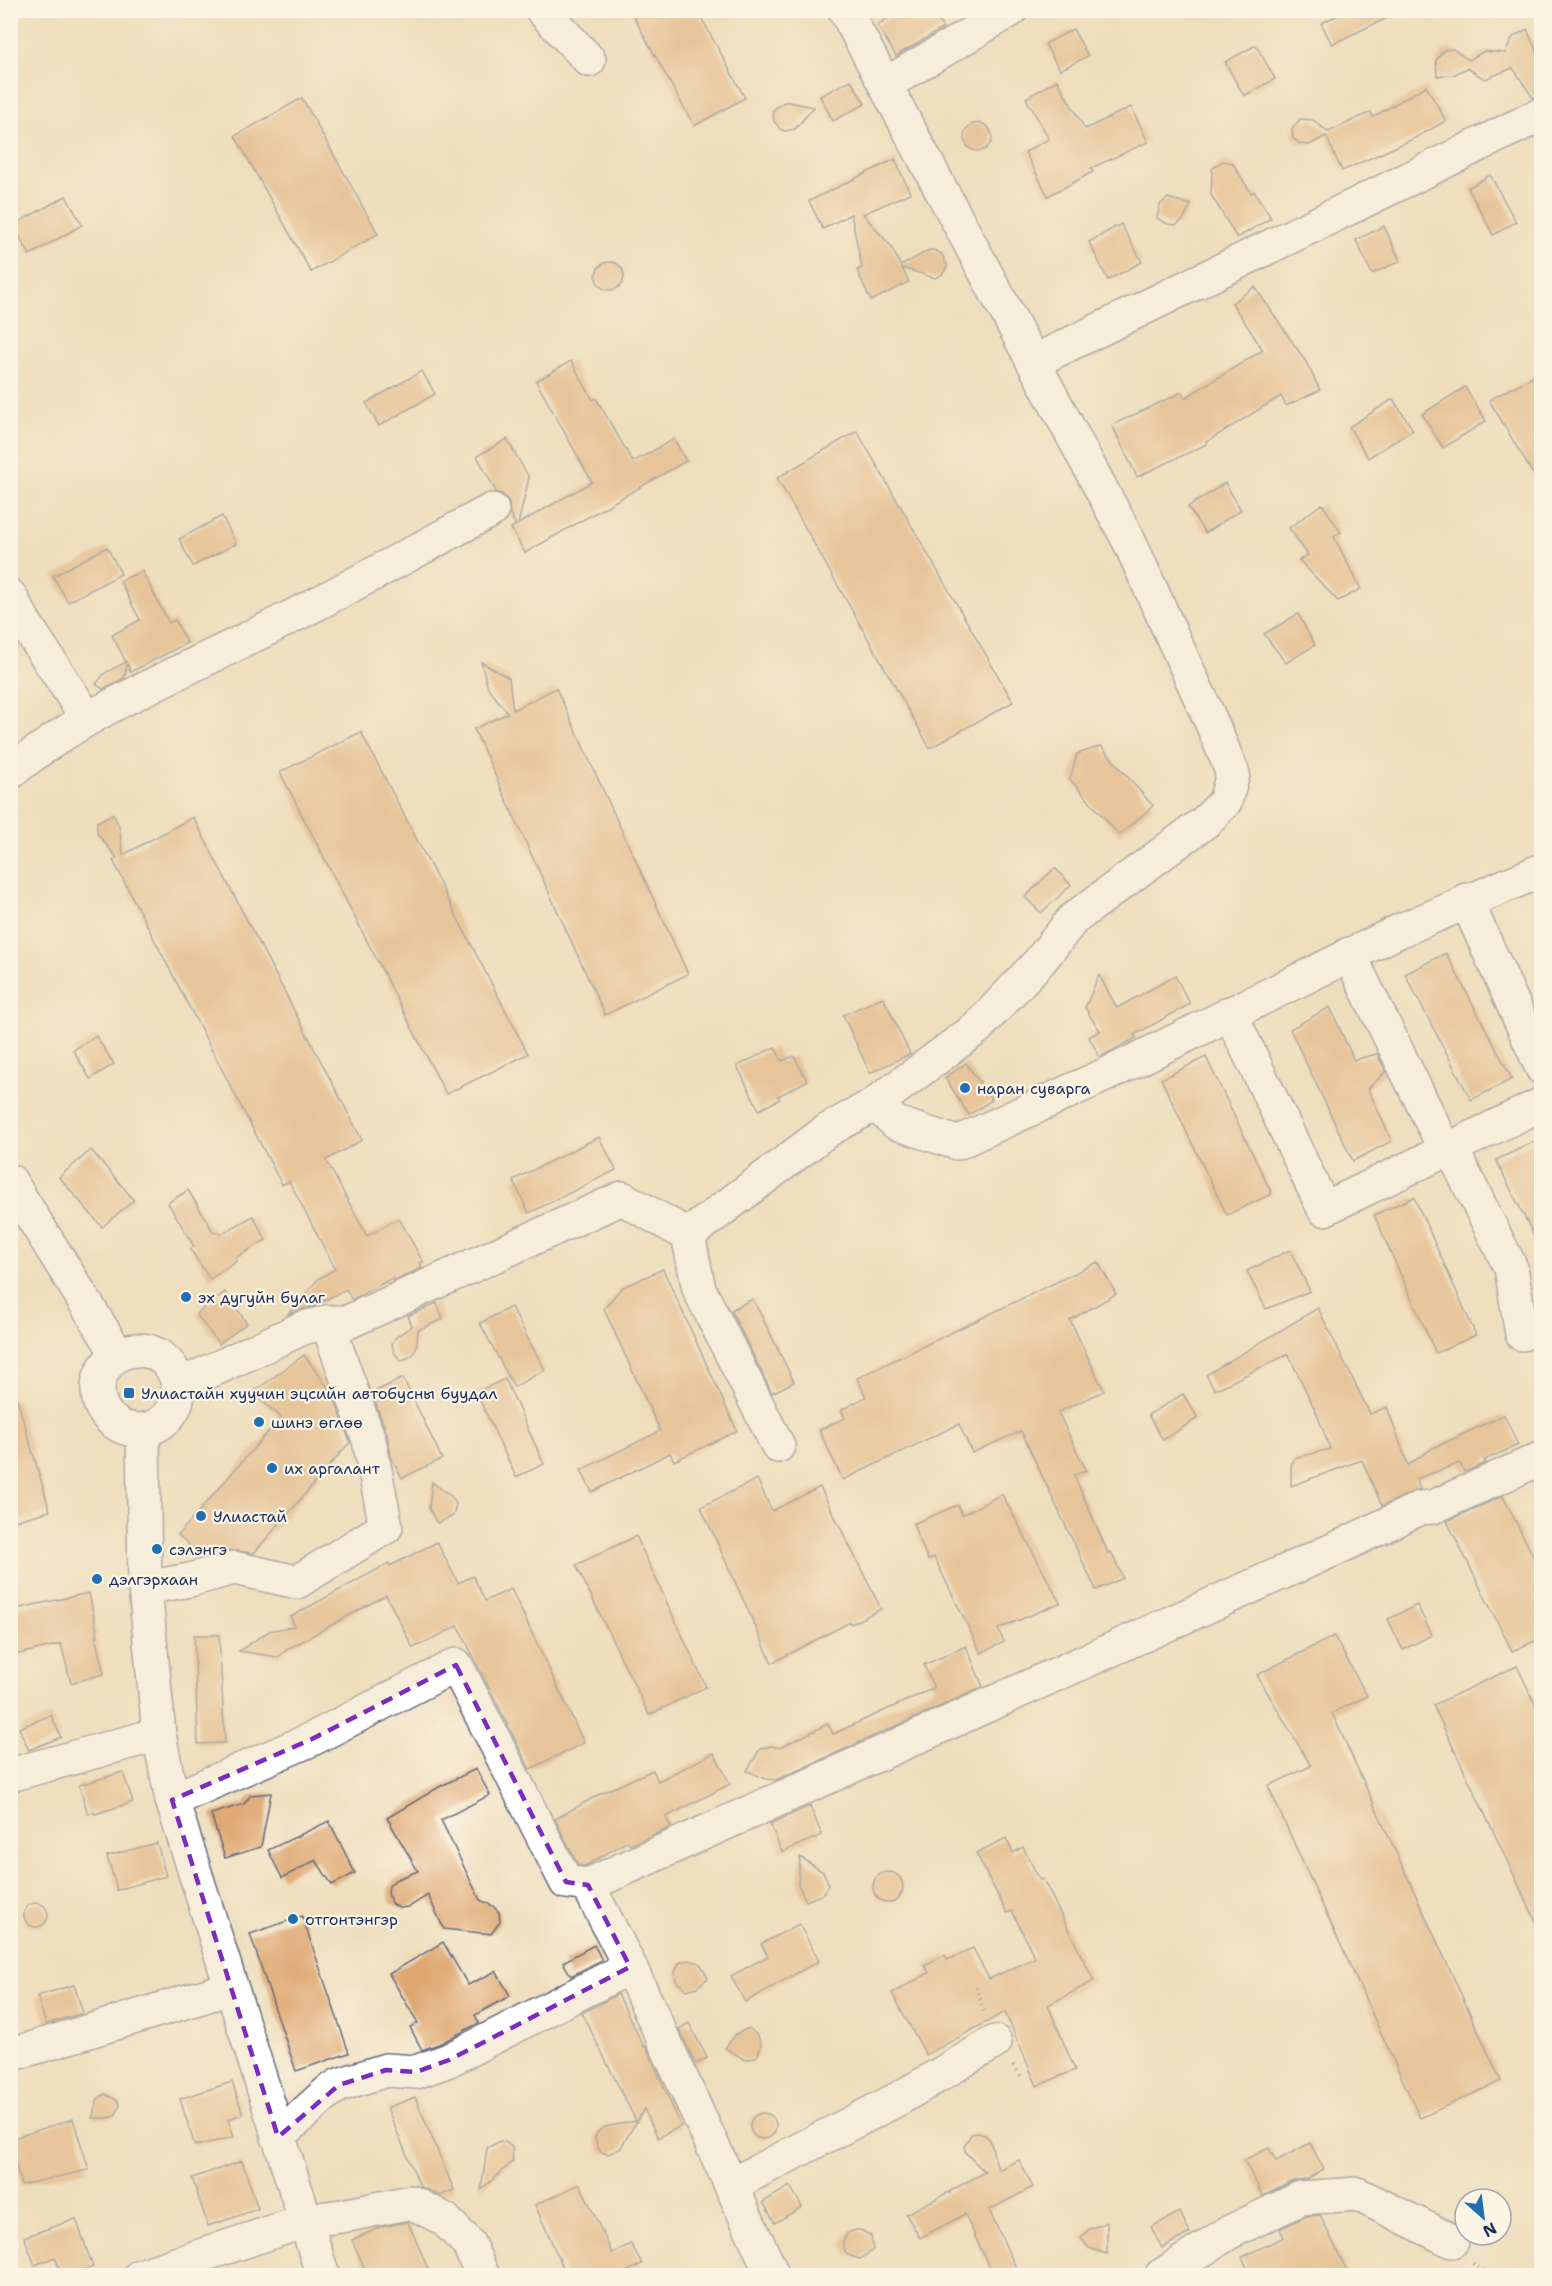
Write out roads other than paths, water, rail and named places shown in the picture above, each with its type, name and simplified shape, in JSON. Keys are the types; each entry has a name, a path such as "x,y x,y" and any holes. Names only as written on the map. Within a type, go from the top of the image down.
{"street":[{"path":"542,10 589,60"},
{"path":"688,1235 828,1130 874,1104 977,1028 1040,961 1073,919 1205,822 1226,802 1233,774 1130,541 845,10"},
{"path":"886,84 1011,10"},
{"path":"1033,362 1542,114"},
{"path":"10,773 31,755 87,718 278,624 492,510"},
{"path":"10,596 87,718"},
{"path":"874,1104 896,1123 957,1143 1116,1070 1349,954 1467,900 1542,870"},
{"path":"1467,900 1542,1068"},
{"path":"1349,954 1511,1268 1522,1334"},
{"path":"1230,1013 1324,1209 1542,1104"},
{"path":"10,1181 118,1355"},
{"path":"178,1386 303,1328 327,1322 348,1322 622,1198 688,1235 699,1289 778,1446"},
{"path":"145,1588 190,1580 234,1568 297,1582 386,1527 369,1440 327,1322"},
{"path":"134,1350 149,1351 163,1359 173,1371 178,1386 177,1401 170,1415 158,1425 142,1431 127,1429 113,1422 102,1409 98,1395 99,1379 106,1365 118,1355 134,1350"},
{"path":"142,1431 145,1588 159,1734 172,1800 323,2276"},
{"path":"172,1800 312,1739 456,1665 566,1882 588,1885 1346,1544 1420,1508 1433,1507 1542,1458"},
{"path":"10,1774 159,1734"},
{"path":"588,1885 630,1968 773,2276"},
{"path":"278,2137 328,2092 339,2085 386,2070 416,2072 449,2060 630,1968"},
{"path":"10,2055 231,1988"},
{"path":"731,2185 900,2098 995,2042"},
{"path":"1161,2276 1228,2233 1301,2198 1357,2194 1452,2241"},
{"path":"140,2276 305,2221 411,2202 444,2218 468,2243 483,2276"}],"place":[{"name":"наран суварга","path":"965,1088"},
{"name":"эх дугуйн булаг","path":"186,1297"},
{"name":"Улиастайн хуучин эцсийн автобусны буудал","path":"129,1393"},
{"name":"шинэ өглөө","path":"259,1422"},
{"name":"их аргалант","path":"272,1468"},
{"name":"Улиастай","path":"201,1516"},
{"name":"сэлэнгэ","path":"157,1549"},
{"name":"дэлгэрхаан","path":"97,1579"},
{"name":"отгонтэнгэр","path":"293,1919"}]}
